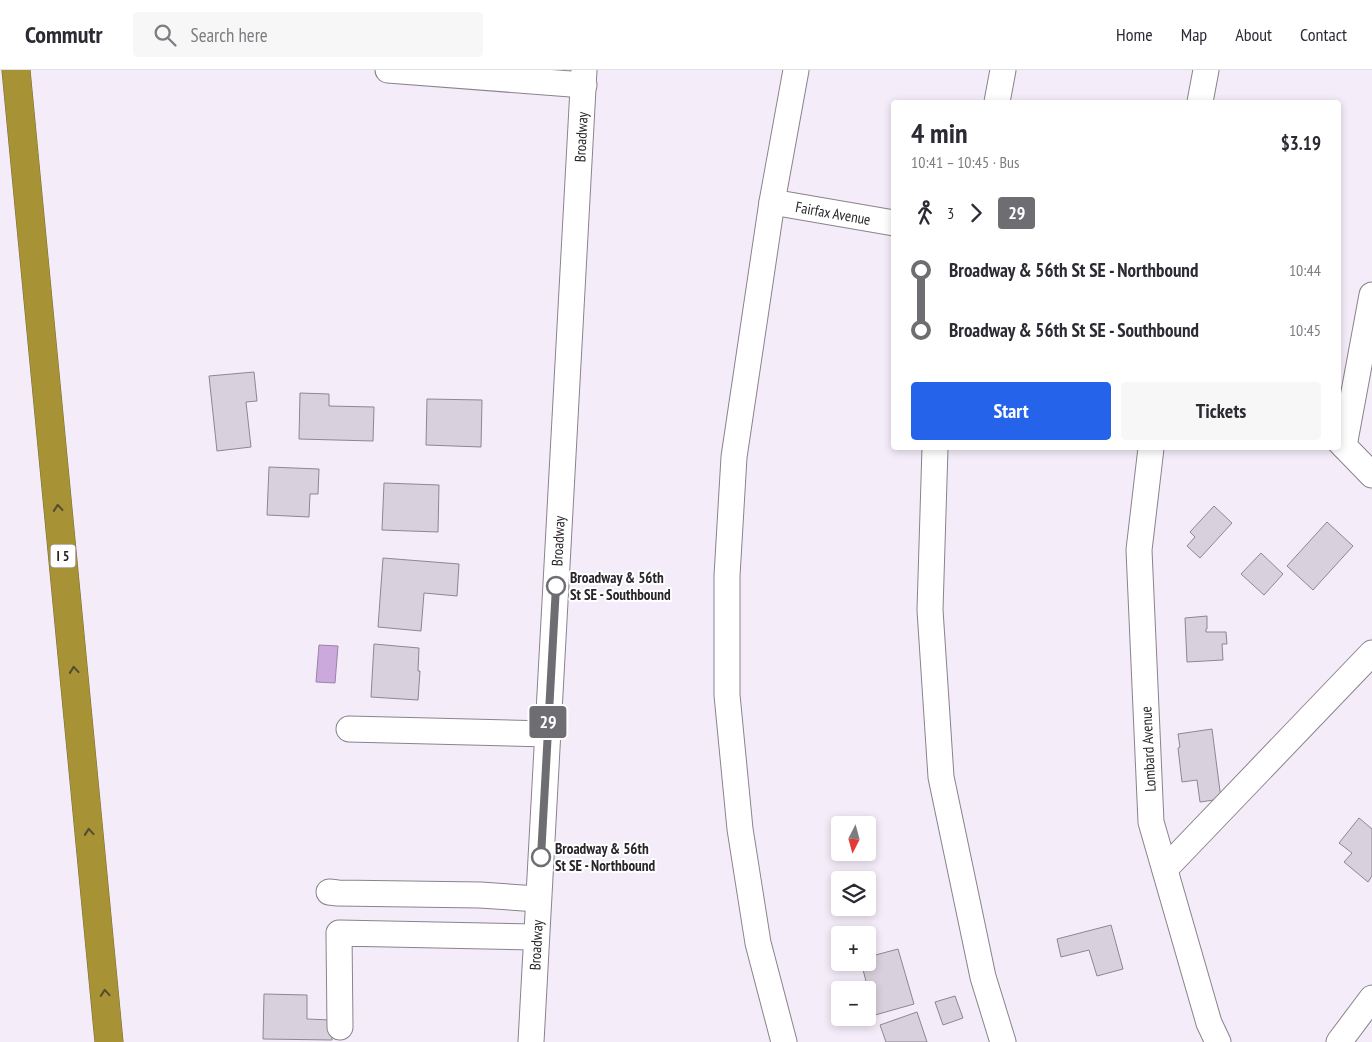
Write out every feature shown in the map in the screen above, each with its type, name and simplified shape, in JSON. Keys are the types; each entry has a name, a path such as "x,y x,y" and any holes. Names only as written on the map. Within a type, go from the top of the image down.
{"highway":[{"name":"I 5","path":"16,70 109,1042"}],"street":[{"path":"388,70 584,78"},
{"path":"783,1038 758,942 740,829 727,695 727,576 734,457 772,202 796,70"},
{"path":"997,100 1003,70"},
{"path":"1200,100 1206,70"},
{"name":"Broadway","path":"531,1042 584,78"},
{"name":"Fairfax Avenue","path":"772,202 891,222"},
{"path":"1372,295 1341,443 1372,475"},
{"path":"935,450 930,610 941,777 983,977 1002,1042"},
{"name":"Lombard Avenue","path":"1151,450 1139,550 1151,822 1209,1024 1218,1042"},
{"path":"1165,869 1372,653"},
{"path":"349,729 548,734"},
{"path":"329,892 480,895 538,899"},
{"path":"340,1027 339,933 536,937"},
{"path":"1338,1042 1372,998"}],"shaded area":[{"path":"319,645 338,646 335,683 316,682"}],"building":[{"path":"254,372 257,401 246,402 251,447 217,451 209,376"},
{"path":"300,393 329,394 329,406 374,407 373,441 299,439"},
{"path":"427,399 482,400 481,447 426,445"},
{"path":"269,467 319,469 318,494 310,494 309,517 267,515"},
{"path":"384,483 439,485 438,532 382,530"},
{"path":"1214,506 1232,523 1200,558 1187,546 1195,537 1190,532"},
{"path":"1327,522 1353,546 1313,590 1287,566"},
{"path":"1261,553 1283,574 1264,595 1241,574"},
{"path":"383,558 459,564 457,596 424,593 421,631 378,627"},
{"path":"1207,616 1206,632 1226,632 1227,644 1222,644 1223,660 1187,662 1185,618"},
{"path":"374,644 419,648 418,700 371,697"},
{"path":"1212,729 1221,799 1200,802 1197,780 1182,782 1178,734"},
{"path":"1359,818 1372,829 1372,876 1368,882 1344,862 1352,853 1339,843"},
{"path":"1111,925 1123,969 1097,976 1089,950 1061,957 1057,939"},
{"path":"898,949 914,1004 876,1015 876,981 866,981 863,971 876,971 876,955"},
{"path":"264,994 307,995 307,1019 332,1020 332,1040 263,1039"},
{"path":"955,996 963,1018 943,1025 935,1002"},
{"path":"917,1012 927,1042 886,1042 880,1025"}],"bus line":[{"name":"29","path":"541,857 556,586"}],"place":[{"name":"Broadway & 56th St SE - Southbound","path":"556,586"},
{"name":"Broadway & 56th St SE - Northbound","path":"541,857"}]}
